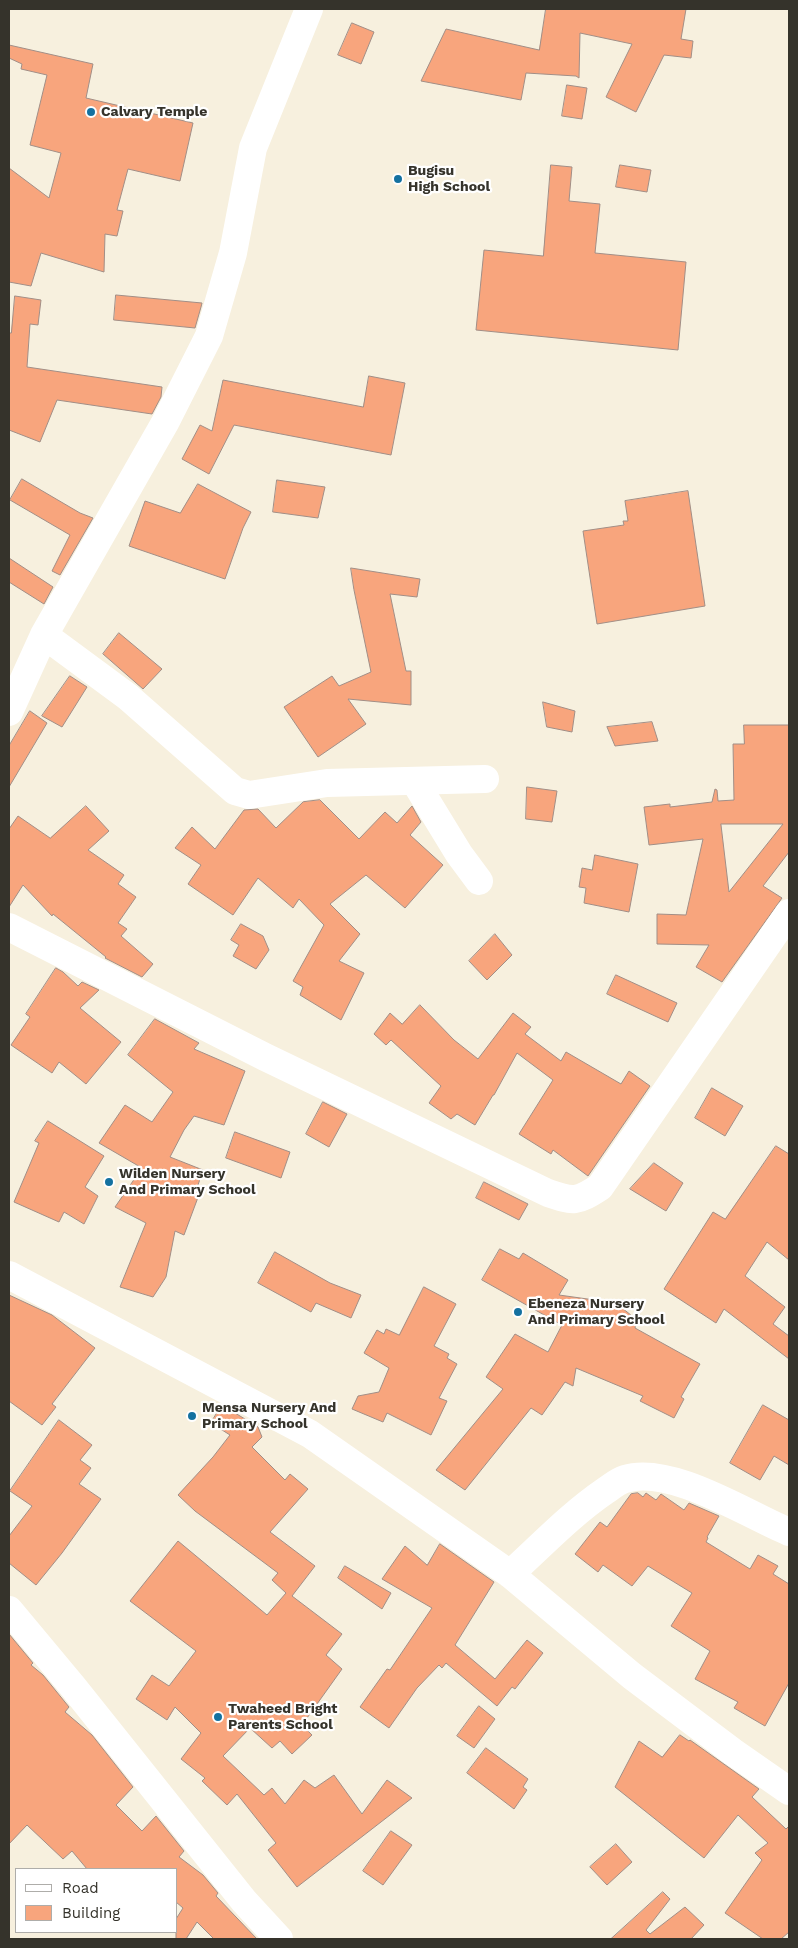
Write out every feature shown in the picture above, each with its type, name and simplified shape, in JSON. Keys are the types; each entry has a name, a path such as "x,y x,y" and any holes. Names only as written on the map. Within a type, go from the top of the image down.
{"street":[{"path":"9,712 44,634 166,420 209,336 233,253 253,148 309,9"},
{"path":"44,634 128,697 235,791 249,795 327,784 485,779"},
{"path":"415,782 459,854 479,881"},
{"path":"9,927 265,1057 540,1188 565,1199 582,1199 600,1187 789,912"},
{"path":"9,1275 310,1434 510,1574 632,1676 733,1752 789,1791"},
{"path":"510,1574 585,1505 624,1479 649,1476 674,1481 705,1493 789,1532"},
{"path":"9,1610 74,1688 244,1901 279,1939"}],"building":[{"path":"546,9 686,9 681,39 693,41 691,58 664,55 636,112 606,97 632,44 580,33 579,78 576,76 526,73 521,100 421,81 446,29 539,50"},
{"path":"352,23 374,32 361,64 338,55"},
{"path":"9,45 93,64 86,98 193,123 180,181 128,169 117,210 123,211 117,236 105,234 104,272 41,253 31,286 9,282 9,168 49,198 61,153 30,145 47,75 21,69 22,64 9,58"},
{"path":"567,85 587,88 582,119 562,116"},
{"path":"551,165 572,167 569,201 600,204 595,253 686,262 678,350 476,330 484,250 543,256"},
{"path":"620,165 651,170 647,192 616,187"},
{"path":"116,295 202,303 195,328 114,320"},
{"path":"15,296 41,300 38,325 30,324 27,367 162,387 161,397 152,414 57,400 40,442 9,430 9,333 11,333"},
{"path":"369,376 405,383 391,455 234,425 209,474 182,459 200,425 212,431 223,380 363,407"},
{"path":"22,479 80,513 93,518 60,575 52,571 70,535 10,500"},
{"path":"277,480 325,487 318,518 273,512"},
{"path":"198,484 251,512 243,528 225,579 129,546 145,501 180,513"},
{"path":"688,491 705,606 597,624 583,531 624,525 623,521 628,521 625,501"},
{"path":"9,558 53,587 44,604 9,582"},
{"path":"351,568 420,579 417,597 390,594 406,671 411,671 411,705 348,699 366,724 318,757 284,707 332,676 339,686 371,672"},
{"path":"119,633 162,669 143,689 103,654"},
{"path":"70,676 87,687 62,727 42,716"},
{"path":"543,702 575,711 572,732 547,727"},
{"path":"30,711 47,723 9,787 9,746"},
{"path":"652,722 658,741 615,746 607,727"},
{"path":"744,725 789,725 789,852 763,886 782,898 722,982 696,967 709,945 657,944 657,914 686,915 703,839 649,845 644,807 670,804 670,807 712,802 715,789 717,790 718,801 734,800 733,744 744,744","holes":["721,824 783,824 729,892"]},
{"path":"527,787 557,791 552,822 526,819"},
{"path":"320,800 359,839 385,812 397,823 412,806 421,822 410,835 443,865 405,908 366,875 330,904 360,934 339,961 364,973 341,1020 300,995 303,987 293,981 324,925 299,899 293,908 258,878 233,915 188,884 201,865 175,848 192,827 215,849 244,810 258,809 276,828 303,802"},
{"path":"86,806 109,831 88,850 124,875 118,884 136,897 118,923 127,929 121,936 153,964 142,977 105,958 53,914 52,916 23,885 9,907 9,829 18,816 50,838"},
{"path":"595,855 638,864 629,912 584,903 586,888 579,887 582,868 592,870"},
{"path":"241,924 263,936 269,950 256,969 233,956 239,945 231,940"},
{"path":"495,934 512,955 487,980 469,961"},
{"path":"56,968 78,986 82,982 99,990 80,1008 121,1042 86,1084 59,1062 52,1073 11,1045 30,1017 26,1014"},
{"path":"616,975 677,1003 668,1022 607,994"},
{"path":"420,1005 454,1040 478,1059 513,1013 531,1027 525,1034 561,1061 566,1052 621,1084 629,1071 650,1086 588,1176 553,1150 551,1154 519,1134 553,1080 517,1053 475,1125 457,1114 451,1119 429,1103 441,1086 391,1040 386,1045 374,1034 390,1013 402,1024"},
{"path":"155,1019 199,1043 194,1049 245,1071 224,1125 194,1116 184,1130 170,1157 203,1170 196,1191 200,1192 184,1235 175,1231 166,1277 153,1297 120,1287 146,1223 115,1207 142,1168 99,1143 125,1105 152,1122 173,1092 128,1055"},
{"path":"712,1088 743,1106 725,1136 695,1118"},
{"path":"323,1102 347,1114 329,1147 306,1134"},
{"path":"48,1121 104,1156 85,1187 98,1196 84,1224 64,1212 59,1222 14,1202 39,1143 35,1141"},
{"path":"235,1132 290,1152 281,1178 226,1158"},
{"path":"776,1146 789,1154 789,1260 767,1242 745,1276 785,1307 773,1324 789,1336 789,1359 724,1309 716,1323 664,1289 713,1212 725,1219"},
{"path":"654,1163 683,1183 666,1211 630,1189"},
{"path":"484,1182 528,1204 519,1220 476,1198"},
{"path":"500,1249 519,1259 523,1253 568,1280 559,1295 616,1303 637,1320 635,1328 700,1364 681,1397 684,1399 674,1418 640,1401 643,1396 576,1368 573,1386 565,1382 542,1415 531,1408 465,1490 436,1470 503,1389 486,1377 515,1334 548,1352 562,1325 482,1280"},
{"path":"275,1252 330,1283 361,1295 351,1318 316,1303 311,1312 258,1283"},
{"path":"424,1287 456,1304 434,1346 449,1354 447,1358 457,1364 439,1398 447,1401 431,1435 387,1413 383,1422 352,1409 358,1396 379,1392 389,1368 364,1353 377,1330 384,1334 386,1329 399,1335"},
{"path":"9,1295 52,1315 95,1348 52,1404 56,1407 42,1425 9,1401"},
{"path":"222,1405 258,1427 262,1437 252,1447 285,1480 290,1474 308,1489 270,1532 315,1566 292,1596 342,1634 326,1655 342,1669 302,1725 312,1735 292,1754 280,1741 272,1748 250,1728 223,1756 264,1795 272,1788 285,1804 304,1780 315,1788 334,1775 362,1814 387,1780 412,1798 297,1887 268,1850 276,1843 237,1794 227,1805 202,1781 205,1778 181,1759 201,1733 175,1707 167,1720 136,1699 152,1675 169,1686 196,1651 130,1601 178,1541 267,1615 286,1593 272,1580 278,1573 195,1511 178,1495 213,1457 230,1435 211,1423"},
{"path":"763,1405 789,1420 789,1465 774,1456 760,1480 730,1463"},
{"path":"59,1420 92,1445 80,1460 91,1468 79,1484 101,1499 36,1585 9,1563 9,1536 32,1506 10,1491"},
{"path":"638,1493 643,1497 646,1493 656,1500 661,1494 684,1510 689,1503 719,1516 706,1542 750,1569 758,1555 778,1566 773,1574 789,1584 789,1683 765,1726 734,1708 738,1702 695,1679 710,1651 671,1626 692,1593 648,1566 632,1586 603,1565 598,1572 575,1554 600,1522 607,1527 631,1494"},
{"path":"440,1544 494,1582 455,1645 495,1679 527,1640 543,1653 515,1689 512,1687 497,1706 446,1663 442,1668 439,1665 417,1688 389,1728 360,1707 387,1669 390,1670 432,1608 382,1579 405,1546 427,1565"},
{"path":"345,1566 391,1593 382,1609 338,1578"},
{"path":"9,1634 33,1663 31,1665 43,1675 69,1707 65,1712 92,1735 133,1787 116,1805 142,1831 156,1816 184,1851 179,1857 203,1875 218,1893 216,1896 257,1939 214,1939 197,1922 186,1939 176,1939 178,1916 183,1908 178,1904 178,1868 86,1868 72,1851 63,1859 27,1825 9,1844"},
{"path":"479,1706 495,1719 474,1748 457,1736"},
{"path":"680,1735 690,1740 759,1789 752,1797 786,1829 789,1826 789,1932 781,1939 763,1939 725,1913 762,1860 755,1853 768,1843 738,1815 704,1858 615,1787 639,1741 662,1757"},
{"path":"486,1748 528,1779 523,1787 527,1790 514,1809 467,1773"},
{"path":"391,1831 412,1845 383,1885 363,1871"},
{"path":"616,1844 632,1862 607,1885 590,1867"},
{"path":"663,1892 670,1899 646,1930 650,1934 685,1907 704,1925 691,1939 611,1939"}],"place":[{"name":"Calvary Temple","path":"91,112"},
{"name":"Bugisu High School","path":"398,179"},
{"name":"Wilden Nursery And Primary School","path":"109,1182"},
{"name":"Ebeneza Nursery And Primary School","path":"518,1312"},
{"name":"Mensa Nursery And Primary School","path":"192,1416"},
{"name":"Twaheed Bright Parents School","path":"218,1717"}]}
